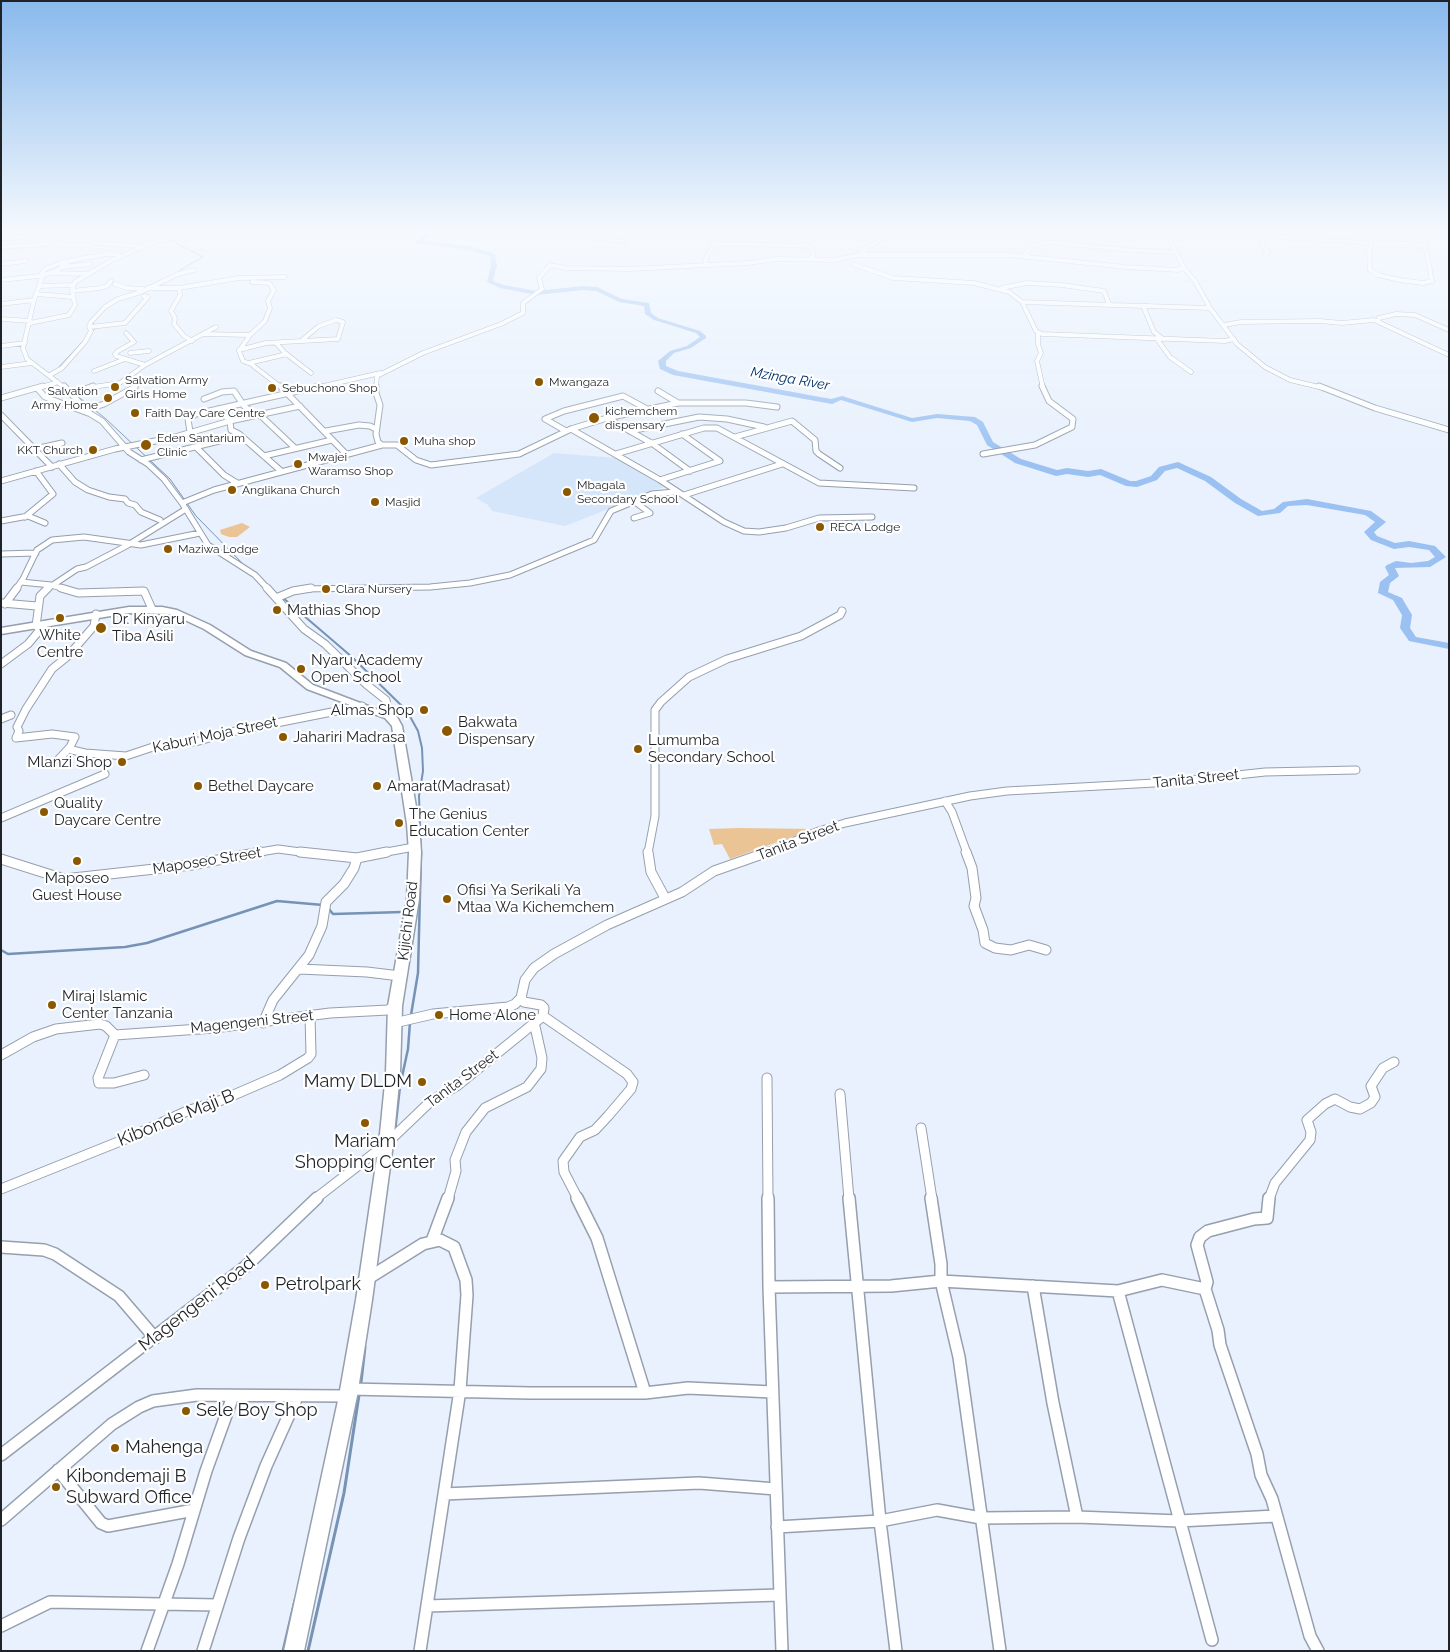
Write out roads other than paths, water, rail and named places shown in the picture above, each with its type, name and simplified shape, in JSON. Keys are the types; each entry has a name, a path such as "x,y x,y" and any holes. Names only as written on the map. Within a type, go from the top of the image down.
{"street":[{"path":"32,310 24,355 73,394 87,412"},
{"path":"1,319 30,322 68,316 73,310"},
{"path":"50,375 62,368 83,345 91,331 92,320 101,310"},
{"path":"90,327 125,324 135,310"},
{"path":"172,310 175,318 174,324 184,336 192,341"},
{"path":"269,310 265,321 250,335 240,350 239,353 243,361 249,363 288,392 326,431 346,455"},
{"path":"190,432 187,423 189,418 196,414 380,373 423,352 501,324 523,314 523,310"},
{"path":"983,454 1035,445 1072,427 1073,419 1049,401 1041,384 1037,361 1041,353 1037,336 1026,310"},
{"path":"1145,310 1156,338 1170,357 1191,372"},
{"path":"1212,310 1235,341 1265,367 1290,380 1322,387 1375,408 1449,430"},
{"path":"1378,321 1378,318 1396,314 1415,315 1449,330"},
{"path":"240,350 262,344 276,343 301,341 338,338 343,322 336,320 319,326 301,341"},
{"path":"1224,325 1241,322 1320,321 1342,323 1364,320 1378,321 1449,355"},
{"path":"73,394 87,387 120,383 145,365 216,327"},
{"path":"126,333 134,342 115,354 117,357 125,360 145,365"},
{"path":"203,334 250,335"},
{"path":"1037,336 1235,341"},
{"path":"1,344 25,343"},
{"path":"276,343 278,347 311,373"},
{"path":"130,353 149,351"},
{"path":"249,363 287,354"},
{"path":"94,371 125,360"},
{"path":"1,367 32,363"},
{"path":"380,373 376,378 376,393 380,402 376,429 378,442 382,445"},
{"path":"1,398 58,382"},
{"path":"87,412 135,387"},
{"path":"1,631 40,626 96,614 129,610 162,610 186,616 215,631 248,653 283,665 310,687 389,716 386,700 304,628 255,576 208,545 182,503 164,480 148,464 124,446 102,421 87,412 50,400 37,388"},
{"path":"204,399 222,392 234,391 244,403 295,448"},
{"path":"658,391 678,404"},
{"path":"647,409 623,396 564,411 545,419 616,454 736,528 750,532 786,528 819,518 872,517"},
{"path":"182,503 237,483 382,445 397,445 416,460 431,465 519,454 568,430 607,418 647,409 678,404 746,403 777,407"},
{"path":"1,481 124,446 300,406"},
{"path":"218,409 230,421 231,430 281,471"},
{"path":"1,415 52,467"},
{"path":"630,432 699,417 726,419 764,427"},
{"path":"607,418 652,444 690,470"},
{"path":"735,437 764,427 792,421 814,440 816,451 819,454 840,468"},
{"path":"326,431 359,425 370,426 376,429"},
{"path":"616,454 704,428 717,428 782,464 824,484 914,488"},
{"path":"660,480 720,459 682,434"},
{"path":"141,460 197,448 240,436"},
{"path":"264,456 332,440"},
{"path":"35,449 62,443"},
{"path":"197,448 224,475 237,483"},
{"path":"60,464 75,482 88,490 109,497 125,499 128,503 135,505 141,512 160,520"},
{"path":"684,495 782,464"},
{"path":"1,522 26,517 52,494 52,490 36,471"},
{"path":"276,598 306,589 430,587 470,583 510,575 556,554 592,541 611,511 652,494 675,492"},
{"path":"634,518 650,513 635,502"},
{"path":"1,664 28,644 40,626 37,606 41,596 51,585 77,569 86,568 128,545 172,516 186,510"},
{"path":"26,517 44,523"},
{"path":"3,604 21,582 36,553 54,539 88,537 128,545 149,545 200,533"},
{"path":"1,554 36,553"},
{"path":"21,582 51,585 78,594 144,591 152,609"},
{"path":"3,604 37,606"},
{"path":"665,898 651,872 648,860 648,848 655,816 655,710 661,702 689,677 727,659 801,636 840,615 842,611"},
{"path":"57,761 70,747 75,737 52,734 16,738 19,731 17,727 23,718 26,708 52,669 68,656 94,626 96,614"},
{"name":"Kaburi Moja Street","path":"70,747 72,750 84,753 126,756 153,746 199,741 231,732 362,706"},
{"path":"1,720 11,715"},
{"name":"Kijichi Road","path":"294,1651 348,1392 366,1280 393,1073 395,1006 413,899 413,824 397,726 394,719 389,716"},
{"name":"Tanita Street","path":"520,998 526,980 534,968 554,954 607,925 682,892 714,871 754,858 845,823 945,801 1007,791 1173,782 1270,772 1356,770"},
{"path":"1,818 105,774"},
{"path":"945,801 952,812 972,868 976,898 974,906 983,930 985,943 995,948 1011,950 1029,945 1046,950"},
{"name":"Maposeo Street","path":"1,859 32,867 64,879 191,865 278,850 358,858 414,847"},
{"path":"263,1023 273,1000 310,954 319,934 327,899 344,884 358,858"},
{"path":"299,970 367,972 400,976"},
{"path":"394,1023 433,1014 508,1007 515,1004 520,998 524,1002 541,1005 544,1008 543,1016 628,1074 633,1082 631,1089 594,1130 580,1137 563,1161 563,1166 564,1172 597,1238 645,1393"},
{"name":"Magengeni Street","path":"115,1035 263,1023 310,1016 388,1010 395,1006"},
{"name":"Kibonde Maji B","path":"1,1189 132,1136 187,1111 222,1100 286,1071 308,1058 311,1054 310,1016"},
{"name":"Tanita Street","path":"386,1137 431,1101 458,1084 543,1016"},
{"path":"432,1241 452,1188 456,1171 455,1160 466,1132 485,1108 527,1087 541,1069 542,1058 534,1022"},
{"path":"1,1055 33,1037 56,1029 100,1024 106,1026 115,1035 98,1078 99,1083 114,1083 144,1075"},
{"path":"1318,1651 1310,1636 1272,1499 1261,1475 1257,1454 1220,1344 1218,1330 1205,1289 1207,1282 1197,1245 1200,1237 1208,1231 1254,1219 1267,1218 1269,1199 1276,1183 1310,1140 1311,1132 1307,1120 1324,1104 1335,1099 1350,1107 1360,1109 1371,1103 1375,1097 1372,1086 1383,1068 1394,1062"},
{"path":"767,1078 769,1287 782,1651"},
{"path":"840,1094 856,1285 880,1521 896,1651"},
{"path":"921,1128 941,1264 941,1282 959,1356 1000,1651"},
{"name":"Magengeni Road","path":"1,1455 246,1267 317,1198 386,1137"},
{"path":"366,1280 423,1244 432,1241 447,1242 454,1248 466,1280 467,1295 460,1390 420,1651"},
{"path":"1,1247 44,1250 55,1254 119,1296 155,1338"},
{"path":"769,1287 891,1286 941,1282 1118,1291 1162,1280 1205,1289"},
{"path":"1032,1286 1053,1403 1077,1517"},
{"path":"1118,1291 1212,1640"},
{"path":"1,1520 112,1424 139,1407 154,1401 170,1398 197,1395 297,1396 348,1392 460,1390 530,1393 645,1393 688,1388 772,1392"},
{"path":"147,1651 178,1564 194,1510 233,1396"},
{"path":"203,1651 238,1538 266,1466 297,1396"},
{"path":"58,1470 101,1523 108,1526 194,1510"},
{"path":"444,1494 699,1483 776,1489"},
{"path":"778,1527 880,1521 937,1510 981,1518 1077,1517 1179,1521 1276,1516"},
{"path":"427,1606 595,1599 779,1595"},
{"path":"1,1626 50,1602 217,1605"}],"waterway":[{"name":"Mzinga River","path":"648,310 648,314 656,319 698,332 704,337 689,347 672,352 662,361 663,367 676,373 832,402 842,398 912,420 937,416 972,419 980,424 990,443 1018,461 1042,467 1056,473 1067,471 1088,474 1101,472 1129,484 1137,484 1154,478 1162,469 1178,465 1208,479 1238,501 1261,514 1277,511 1286,504 1307,502 1368,513 1381,522 1369,532 1374,538 1394,546 1409,544 1432,548 1441,557 1430,564 1411,566 1396,564 1390,567 1394,576 1385,582 1383,593 1397,598 1407,615 1405,628 1413,639 1449,646"},
{"path":"92,322 97,327 92,332"},
{"path":"57,369 85,339"},
{"path":"70,390 106,419 170,479 196,516 246,567"},
{"path":"282,597 352,657 407,711 418,731 422,748 423,771 419,796 421,853"},
{"path":"411,1015 418,973 421,853"},
{"path":"1,950 8,954 125,947 147,943 277,901 323,905"},
{"path":"329,909 333,914 403,912"},
{"path":"395,1131 400,1086 408,1049 410,1022"},
{"path":"361,1382 365,1347"},
{"path":"308,1651 344,1493 359,1395"},
{"path":"283,1651 295,1600"}],"place":[{"name":"Mwangaza","path":"539,382"},
{"name":"Salvation Army Girls Home","path":"115,387"},
{"name":"Sebuchono Shop","path":"272,388"},
{"name":"Salvation Army Home","path":"108,398"},
{"name":"Faith Day Care Centre","path":"135,413"},
{"name":"kichemchem dispensary","path":"594,418"},
{"name":"Muha shop","path":"404,441"},
{"name":"Eden Santarium Clinic","path":"146,445"},
{"name":"KKT Church","path":"93,450"},
{"name":"Mwajei Waramso Shop","path":"298,464"},
{"name":"Anglikana Church","path":"232,490"},
{"name":"Mbagala Secondary School","path":"567,492"},
{"name":"Masjid","path":"375,502"},
{"name":"RECA Lodge","path":"820,527"},
{"name":"Maziwa Lodge","path":"168,549"},
{"name":"Clara Nursery","path":"326,589"},
{"name":"Mathias Shop","path":"277,610"},
{"name":"White Centre","path":"60,618"},
{"name":"Dr. Kinyaru Tiba Asili","path":"101,628"},
{"name":"Nyaru Academy Open School","path":"301,669"},
{"name":"Almas Shop","path":"424,710"},
{"name":"Bakwata Dispensary","path":"447,731"},
{"name":"Jahariri Madrasa","path":"283,737"},
{"name":"Lumumba Secondary School","path":"638,749"},
{"name":"Mlanzi Shop","path":"122,762"},
{"name":"Bethel Daycare","path":"198,786"},
{"name":"Amarat(Madrasat)","path":"377,786"},
{"name":"Quality Daycare Centre","path":"44,812"},
{"name":"The Genius Education Center","path":"399,823"},
{"name":"Maposeo Guest House","path":"77,861"},
{"name":"Ofisi Ya Serikali Ya Mtaa Wa Kichemchem","path":"447,899"},
{"name":"Miraj Islamic Center Tanzania","path":"52,1005"},
{"name":"Home Alone","path":"439,1015"},
{"name":"Mamy DLDM","path":"422,1082"},
{"name":"Mariam Shopping Center","path":"365,1123"},
{"name":"Petrolpark","path":"265,1285"},
{"name":"Sele Boy Shop","path":"186,1411"},
{"name":"Mahenga","path":"115,1448"},
{"name":"Kibondemaji B Subward Office","path":"56,1487"}]}
